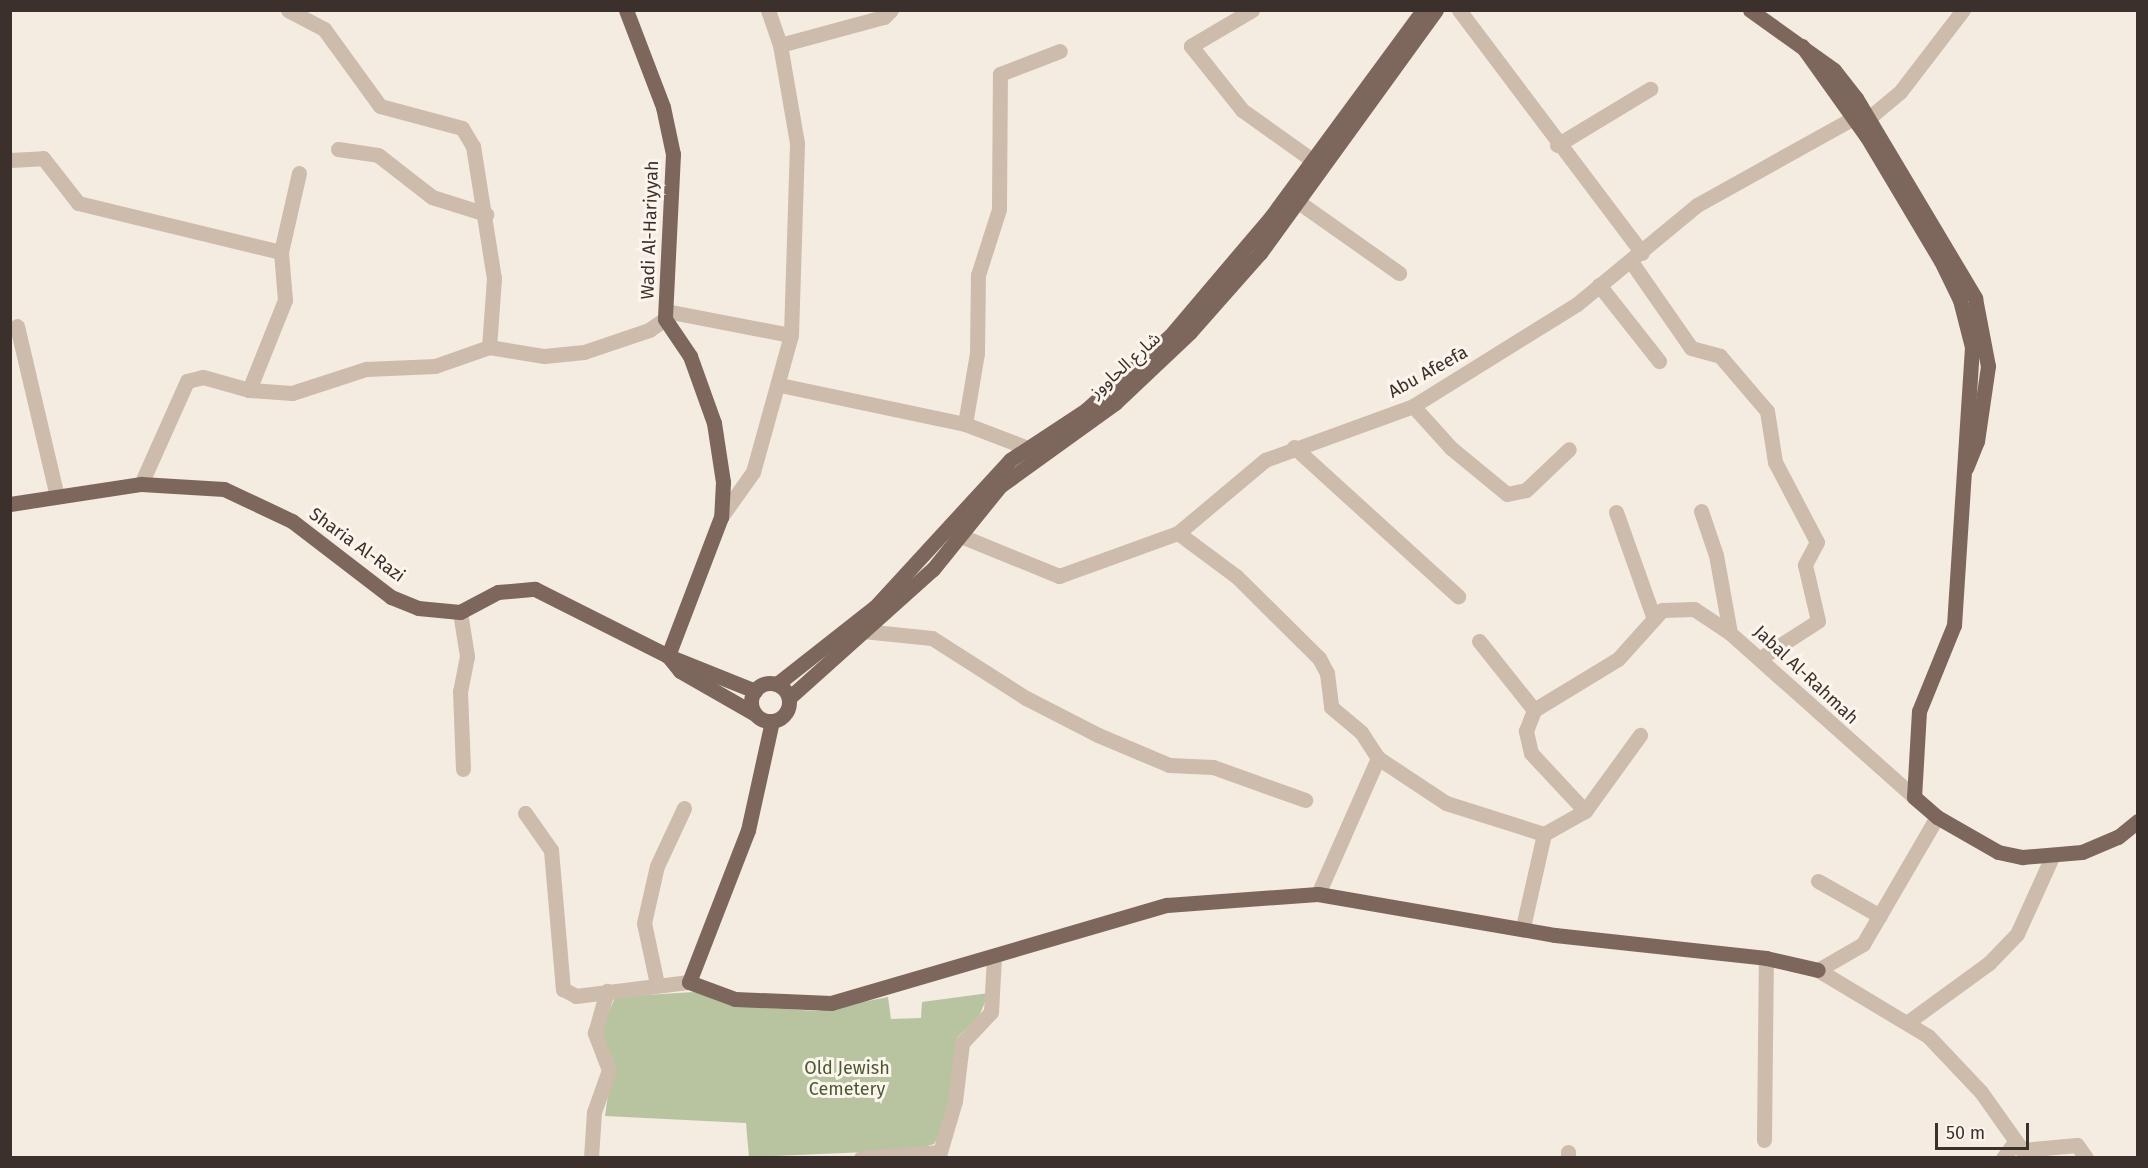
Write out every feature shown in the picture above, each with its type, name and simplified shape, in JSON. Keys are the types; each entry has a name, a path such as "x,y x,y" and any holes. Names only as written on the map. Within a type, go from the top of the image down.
{"main road":[{"name":"Wadi Al-Hariyyah","path":"626,10 663,107 673,154 665,315"},
{"path":"460,612 498,592 535,590 668,656 754,691 777,684 875,607 926,557 994,475 1028,448 1086,410 1170,336 1312,160 1423,10"},
{"name":"شارع الحاووز","path":"789,698 962,536 1015,473 1080,430 1157,367 1260,253 1436,10"},
{"path":"1750,10 1834,70 1870,117 1938,229 1983,325 1987,384 1964,474"},
{"path":"1802,46 1853,118 1960,300 1973,370 1962,441 1964,474 1954,625 1919,711 1914,797"},
{"path":"665,315 690,356 714,423 723,482 721,517 668,656"},
{"name":"Sharia Al-Razi","path":"10,504 141,484 192,483 248,496 292,521 391,597 442,614 460,612"},
{"path":"668,656 680,671 755,714 772,721"},
{"path":"777,684 789,698 787,710 772,721 748,830 689,982 735,999 831,1003 1167,905 1318,894 1524,927 1766,958 1818,970"},
{"path":"754,691 755,714"},
{"name":"Jabal Al-Rahmah","path":"1914,797 1937,817 1998,852 2052,858 2097,847 2138,820"}],"street":[{"path":"288,10 324,29 380,106 462,128 473,146 486,214 494,278 489,347"},
{"path":"721,517 753,472 780,386 791,335 797,143 780,45 768,10"},
{"path":"780,45 884,17 891,10"},
{"path":"1252,10 1191,46 1242,110 1312,160"},
{"path":"1459,10 1637,258 1691,348 1720,356 1767,411 1775,462 1816,542 1805,565 1818,621 1762,657"},
{"path":"1870,117 1900,92 1963,10"},
{"path":"965,424 977,353 978,275 999,209 1000,74 1060,51"},
{"path":"1557,145 1650,89"},
{"name":"Abu Afeefa","path":"962,536 1059,576 1178,532 1265,460 1294,447 1413,406 1599,285 1637,258 1697,205 1853,118"},
{"path":"338,148 378,155 432,197 486,214"},
{"path":"10,160 43,158 78,204 281,252"},
{"path":"249,390 285,300 281,252 299,173"},
{"path":"1297,201 1399,273"},
{"path":"1599,285 1659,361"},
{"path":"665,315 791,335"},
{"name":"Wadi Al-Hariyyah","path":"141,484 187,381 204,377 249,390 292,393 366,369 435,366 489,347 544,356 584,352 649,330 665,315"},
{"path":"17,326 57,496"},
{"path":"780,386 965,424 1028,448"},
{"path":"1413,406 1451,448 1507,494 1528,488 1569,449"},
{"path":"1294,447 1458,596"},
{"path":"1701,511 1716,555 1730,633"},
{"path":"1585,811 1531,753 1526,731 1534,710 1618,659 1653,616 1616,512"},
{"path":"1178,532 1236,576 1319,658 1332,709 1361,732 1378,758 1446,803 1544,834 1585,811 1640,735"},
{"name":"Jabal Al-Rahmah","path":"1653,616 1694,609 1730,633 1762,657 1914,797"},
{"path":"460,612 467,656 460,691 463,769"},
{"path":"863,631 932,638 1026,698 1098,735 1168,765 1214,767 1305,800"},
{"path":"1479,641 1534,710"},
{"path":"1318,894 1378,758"},
{"path":"657,984 644,923 657,866 684,808"},
{"path":"525,813 551,850 563,989 576,996 657,984 689,982"},
{"path":"1937,817 1863,944 1818,970 1849,993 1908,1022 1981,1092 2018,1150"},
{"path":"1524,927 1544,834"},
{"path":"1908,1022 1989,963 2017,934 2052,858"},
{"path":"1818,881 1880,916"},
{"path":"861,1158 940,1152 955,1101 962,1043 991,1012 994,956"},
{"path":"1764,1140 1766,958"},
{"path":"591,1158 594,1112 609,1070 595,1033 607,992"},
{"path":"2003,1158 2018,1150 2077,1145 2086,1158"}],"green space":[{"name":"Old Jewish Cemetery","path":"694,992 741,1006 817,1011 888,997 891,1019 921,1018 922,1002 989,993 979,1016 957,1038 948,1122 934,1144 913,1150 749,1157 746,1123 605,1116 613,1059 601,1032 615,997"}]}
